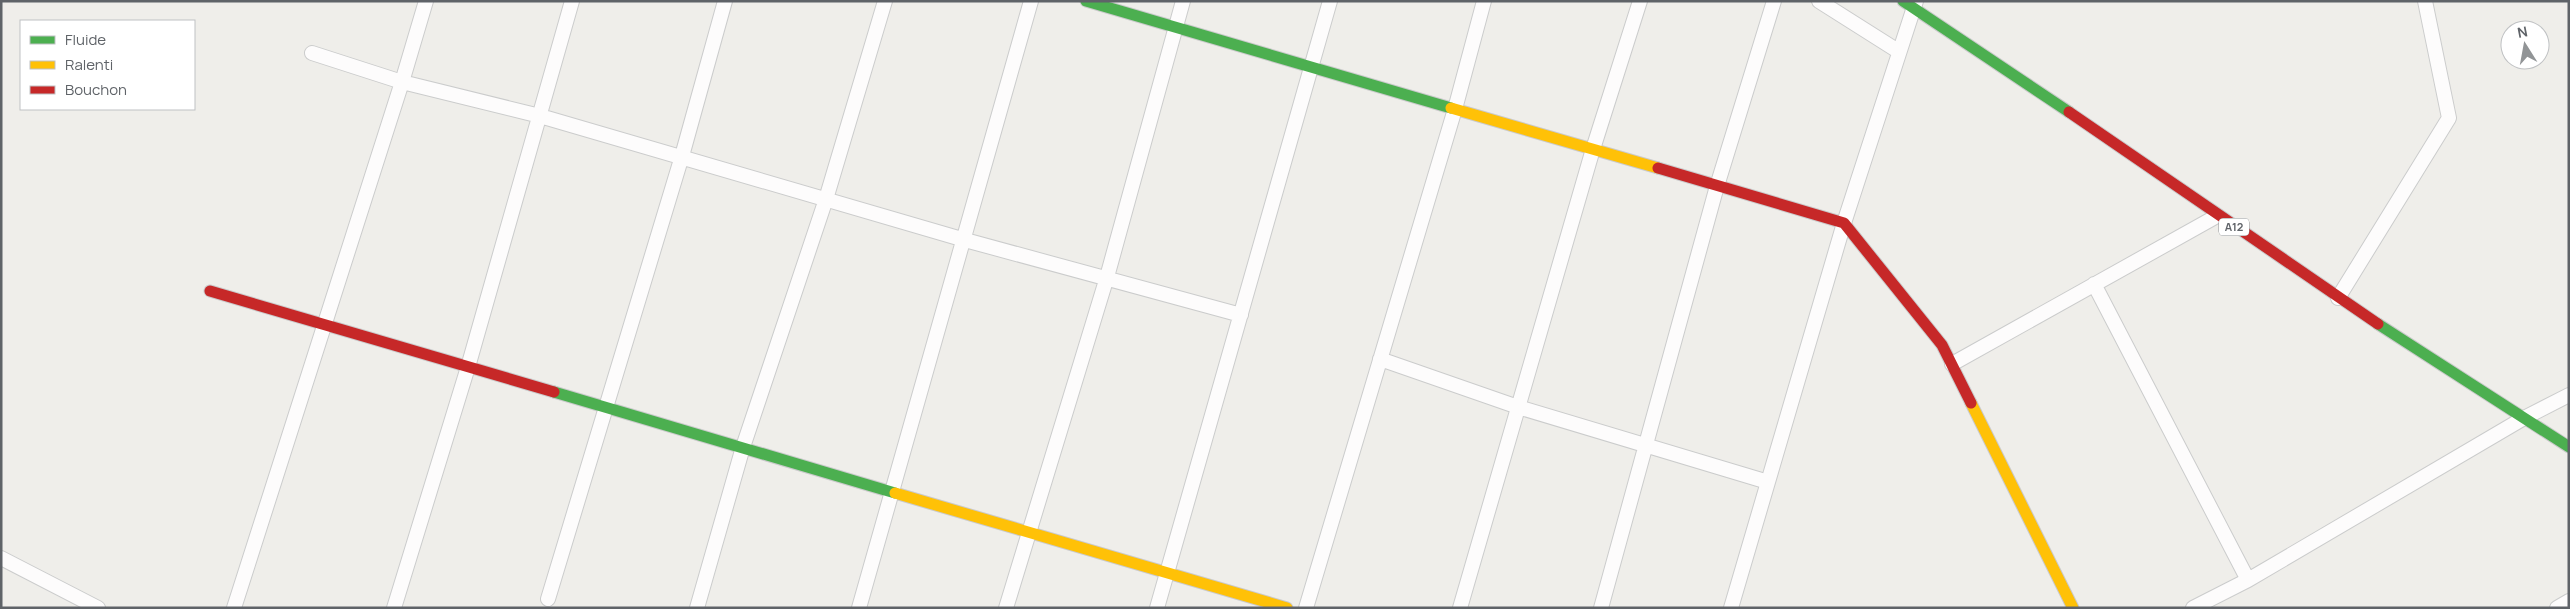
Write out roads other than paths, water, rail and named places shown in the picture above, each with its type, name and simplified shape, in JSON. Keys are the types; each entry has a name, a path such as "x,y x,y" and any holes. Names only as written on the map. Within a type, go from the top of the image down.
{"street":[{"path":"234,608 402,82 426,1"},
{"path":"394,608 468,367 572,1"},
{"path":"548,599 682,156 725,1"},
{"path":"697,608 743,447 826,199 885,1"},
{"path":"859,608 965,240 1031,1"},
{"path":"1086,1 1844,223 1942,345 2072,608"},
{"path":"1006,608 1107,277 1183,1"},
{"path":"1157,608 1330,1"},
{"path":"1306,608 1455,109 1484,1"},
{"path":"1460,608 1593,149 1640,1"},
{"path":"1601,608 1717,186 1774,1"},
{"path":"1819,1 1898,51"},
{"path":"2338,298 2449,118 2425,1"},
{"path":"1731,608 1844,223 1911,4"},
{"name":"A12","path":"1911,4 2019,76 2217,216 2338,298 2569,447"},
{"path":"312,53 402,82 540,116 965,240 1107,277 1241,315"},
{"path":"1952,364 2217,216"},
{"path":"2094,284 2248,580"},
{"path":"210,291 1287,608"},
{"path":"1380,359 1518,407 1768,482"},
{"path":"2193,608 2248,580 2524,418 2569,395"},
{"path":"1,558 98,608"},
{"path":"2558,608 2569,601"}]}
